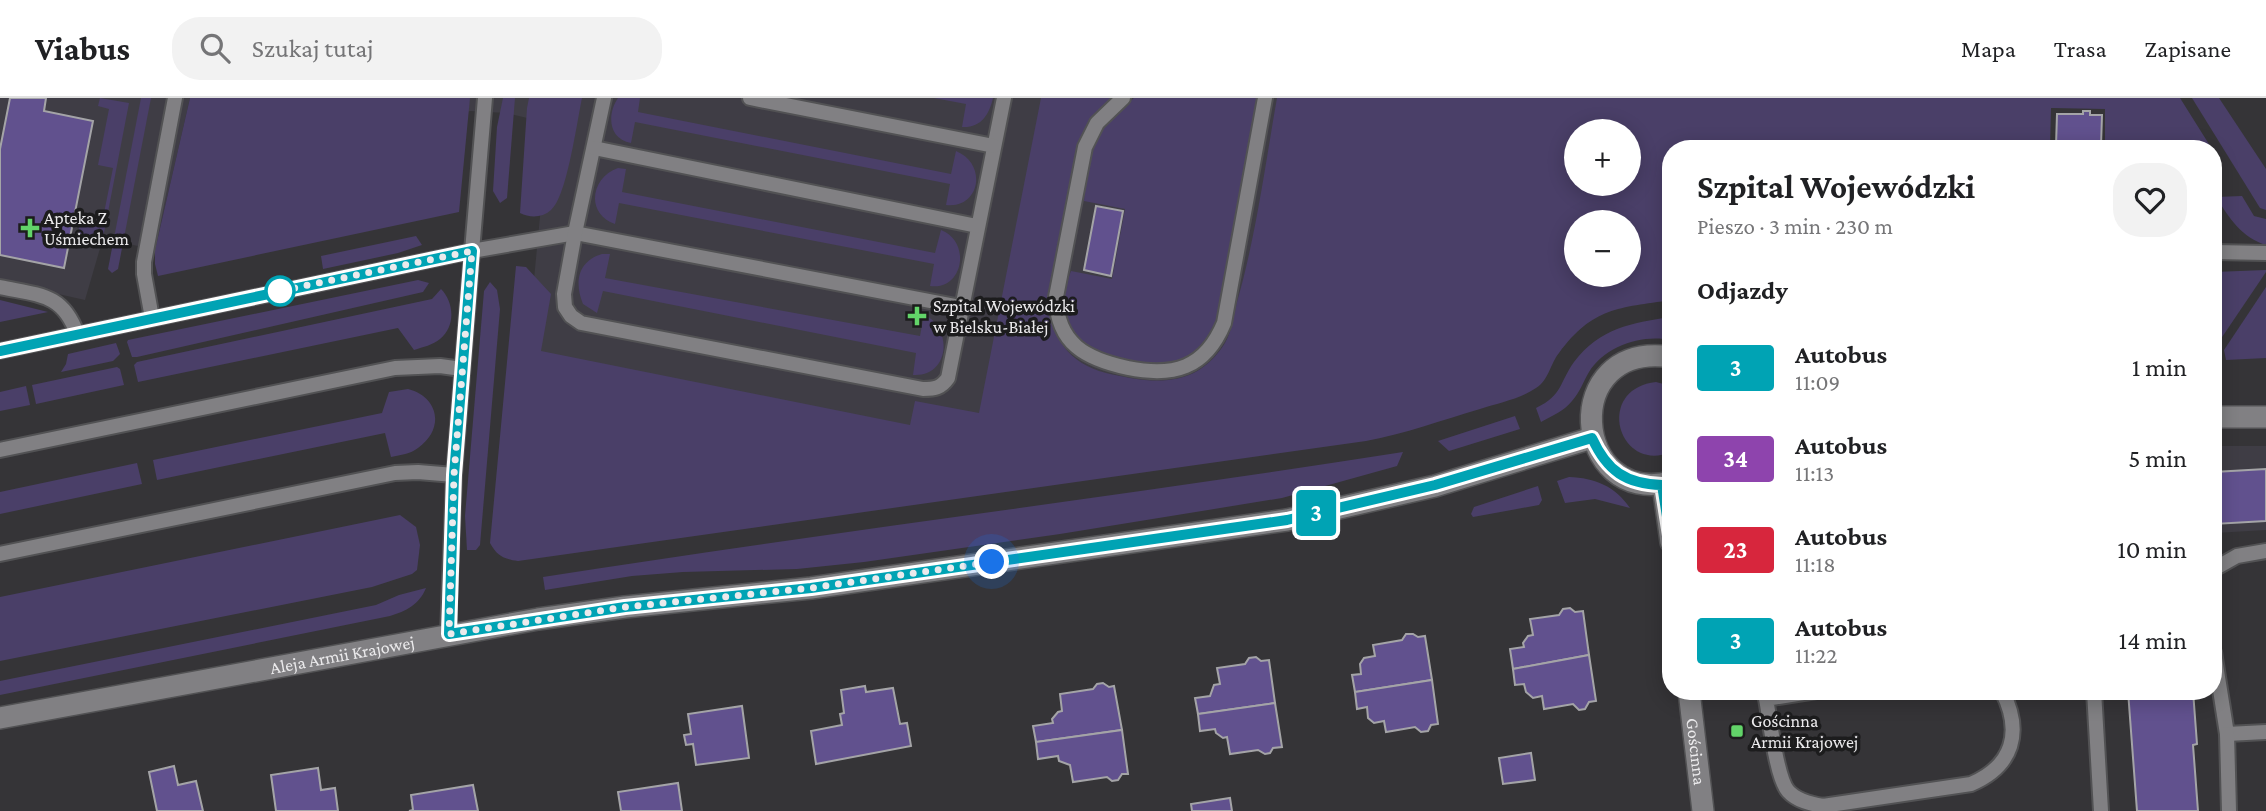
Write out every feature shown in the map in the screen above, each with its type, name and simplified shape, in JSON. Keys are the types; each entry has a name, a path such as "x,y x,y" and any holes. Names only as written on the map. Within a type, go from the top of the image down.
{"street":[{"path":"1662,355 1654,354 1635,358 1617,366 1603,380 1593,398 1590,417 1592,438 1611,468 1627,479 1644,484 1662,484"},
{"path":"2222,417 2266,417"},
{"name":"Aleja Armii Krajowej","path":"0,718 449,634 625,607 811,588 1287,520 1435,485 1592,438"},
{"name":"Gościnna","path":"1690,700 1703,811"}],"lane":[{"path":"152,318 144,262 175,98"},
{"path":"449,634 454,475 485,98"},
{"path":"604,98 564,294 565,307 571,316 581,323 923,389 935,389 943,385 948,378 1004,98"},
{"path":"750,98 994,146"},
{"path":"1123,98 1097,124 1085,146 1056,297 1056,309 1065,333 1083,353 1112,365 1153,372 1179,369 1191,363 1210,347 1221,330 1265,98"},
{"path":"594,148 977,226"},
{"path":"0,351 472,251 575,233 961,307"},
{"path":"2222,252 2266,253"},
{"path":"0,288 46,297 61,305 71,316 77,334"},
{"path":"0,450 396,368 440,366 462,369"},
{"path":"0,554 395,473 454,475"},
{"path":"2222,564 2237,556 2266,551"},
{"path":"1766,700 1781,779 1788,791 1799,799 1823,806 1971,784 1986,778 2007,758 2012,741 2010,706 2007,700"},
{"path":"2095,700 2101,811"},
{"path":"2222,700 2227,734 2229,811"},
{"path":"2227,734 2266,732"}],"shaded area":[{"path":"0,98 190,98 155,250 103,238 85,300 0,281"},
{"path":"100,98 129,103 103,238 93,246 81,239 80,218 102,223 113,168 98,165 109,109 98,106"},
{"path":"141,98 151,98 118,269 112,273 108,269"},
{"path":"190,98 470,98 459,212 158,276 155,250"},
{"name":"Szpital Wojewódzki w Bielsku-Białej","path":"224,98 1333,98 1294,393 515,477 549,123 506,113 470,111 397,144"},
{"path":"503,98 515,98 507,198 500,203 493,191 497,127"},
{"path":"529,98 582,98 562,190 551,210 536,216 520,213"},
{"path":"618,98 640,98 638,112 951,174 956,151 973,165 976,184 973,193 966,200 946,205 950,184 635,122 631,143 618,137 612,125 612,111"},
{"path":"934,98 993,98 989,110 979,123 962,127 966,104"},
{"path":"1041,98 1113,98 1092,120 1077,147 1048,300 1053,326 1064,347 1081,363 1106,373 1154,380 1177,379 1199,370 1214,358 1227,338 1250,252 1277,98 2180,98 2206,140 2105,140 2105,109 2051,108 2050,140 1662,140 1662,301 1622,308 1596,318 1571,338 1540,385 1509,400 1409,431 1366,441 518,561 501,556 490,543 516,266 526,267 551,294 541,351 910,425 915,401 979,413"},
{"path":"1134,98 1258,98 1220,309 1211,330 1198,348 1190,355 1169,364 1141,363 1091,347 1074,332 1064,311 1064,294 1071,271 1112,279 1125,209 1084,201 1095,143 1109,123"},
{"path":"2192,98 2219,98 2266,169 2266,210 2260,208 2222,147 2222,140 2218,140"},
{"path":"618,168 626,169 622,192 935,253 941,230 951,236 957,245 960,264 950,281 941,286 930,286 934,264 619,203 615,224 599,212 595,196 602,179"},
{"path":"2242,196 2254,216 2266,219 2266,245 2243,232 2231,220 2222,206 2222,197"},
{"path":"416,236 422,245 398,253 323,269 321,256"},
{"path":"602,254 610,254 605,278 920,336 924,314 934,321 940,331 943,351 940,361 934,369 925,374 913,375 916,353 603,291 597,313 583,304 579,280 583,267"},
{"path":"2266,270 2222,337 2222,272"},
{"path":"418,280 429,283 423,292 137,357 132,357 127,342 128,340"},
{"path":"490,282 497,290 500,309 480,545 476,550 467,550 465,516 484,291"},
{"path":"2266,287 2266,358 2226,360 2224,350"},
{"path":"441,289 449,300 451,321 445,334 428,346 414,350 398,328 138,382 134,365 137,362 432,299"},
{"path":"0,300 48,312 0,322"},
{"path":"1662,319 1662,339 1636,341 1604,355 1589,372 1569,405 1541,422 1536,408 1556,393 1574,362 1594,341 1617,329"},
{"path":"116,343 120,354 113,361 61,372 68,354"},
{"path":"117,367 124,385 36,404 32,385"},
{"path":"1656,382 1662,384 1662,454 1653,456 1638,451 1627,441 1620,428 1620,413 1625,399 1637,388"},
{"path":"26,386 30,405 0,411 0,392"},
{"path":"408,389 426,399 435,414 435,423 427,440 409,453 391,457 385,433 157,480 153,460 382,413 389,392"},
{"path":"1515,416 1520,429 1449,451 1438,441"},
{"path":"2222,446 2266,446 2266,530 2222,533"},
{"path":"1403,452 1397,466 1282,498 1060,534 864,562 797,569 632,576 545,590 543,577 1188,484"},
{"path":"137,463 142,484 0,514 0,492"},
{"path":"1569,477 1604,485 1618,494 1630,508 1595,499 1565,503 1557,481"},
{"path":"1538,486 1542,500 1539,505 1473,517 1471,514 1474,507"},
{"path":"400,515 416,527 420,545 417,570 412,574 372,587 0,661 0,597"},
{"path":"426,588 420,599 411,606 390,616 0,695 0,681 376,605"}],"building":[{"path":"10,98 46,98 44,111 93,121 64,268 0,255 0,149"},
{"path":"2083,111 2090,111 2090,115 2102,115 2101,140 2056,140 2057,114 2083,114"},
{"path":"1096,206 1123,211 1111,276 1084,270"},
{"path":"2266,469 2266,521 2222,524 2222,472"},
{"path":"1570,608 1575,612 1583,611 1589,655 1513,669 1510,649 1524,647 1523,643 1528,636 1533,635 1530,619 1559,615 1563,609"},
{"path":"1406,634 1425,636 1432,680 1355,692 1352,675 1361,674 1360,664 1364,658 1375,656 1373,645 1402,640"},
{"path":"1589,655 1596,701 1589,702 1585,709 1579,710 1573,704 1544,709 1542,696 1533,698 1526,692 1524,684 1515,685 1513,669"},
{"path":"1256,657 1261,661 1269,660 1275,703 1198,714 1195,698 1210,696 1214,685 1220,684 1217,668 1245,664 1249,658"},
{"path":"1432,680 1438,724 1431,725 1428,731 1421,732 1415,727 1386,732 1384,721 1374,723 1368,718 1367,707 1357,709 1355,692"},
{"path":"1103,683 1109,687 1114,686 1122,730 1036,742 1033,726 1053,723 1052,719 1062,711 1060,694 1093,689 1097,684"},
{"path":"865,686 866,692 893,688 900,724 907,723 911,746 816,764 811,731 842,725 840,714 844,713 841,690"},
{"path":"2129,700 2194,700 2197,744 2193,745 2198,811 2137,811"},
{"path":"1275,703 1282,747 1273,748 1270,753 1265,754 1258,750 1230,754 1227,737 1223,738 1215,729 1200,731 1198,714"},
{"path":"742,706 749,758 696,765 693,744 686,745 684,735 691,734 688,714"},
{"path":"1122,730 1128,774 1122,774 1118,780 1112,781 1107,777 1073,782 1070,765 1059,761 1058,756 1038,759 1036,742"},
{"path":"1531,753 1535,780 1503,784 1499,758"},
{"path":"174,766 178,785 196,781 203,811 157,811 149,772"},
{"path":"318,768 321,790 335,788 338,811 276,811 271,775"},
{"path":"678,783 682,811 621,811 618,792"},
{"path":"473,785 478,811 409,811 413,810 411,795"},
{"path":"1230,798 1232,811 1192,811 1191,804"}],"bus line":[{"name":"3","path":"0,351 472,251 454,475 449,634 625,607 811,588 1287,520 1435,485 1592,438 1611,468 1627,479 1662,485"}],"place":[{"name":"Apteka Z Uśmiechem","path":"30,228"},
{"name":"Szpital Wojewódzki w Bielsku-Białej","path":"917,316"},
{"name":"Gościnna Armii Krajowej","path":"1737,731"}],"route":[{"path":"280,291 275,292 472,251 454,475 449,634 625,607 811,588 992,562"}]}
